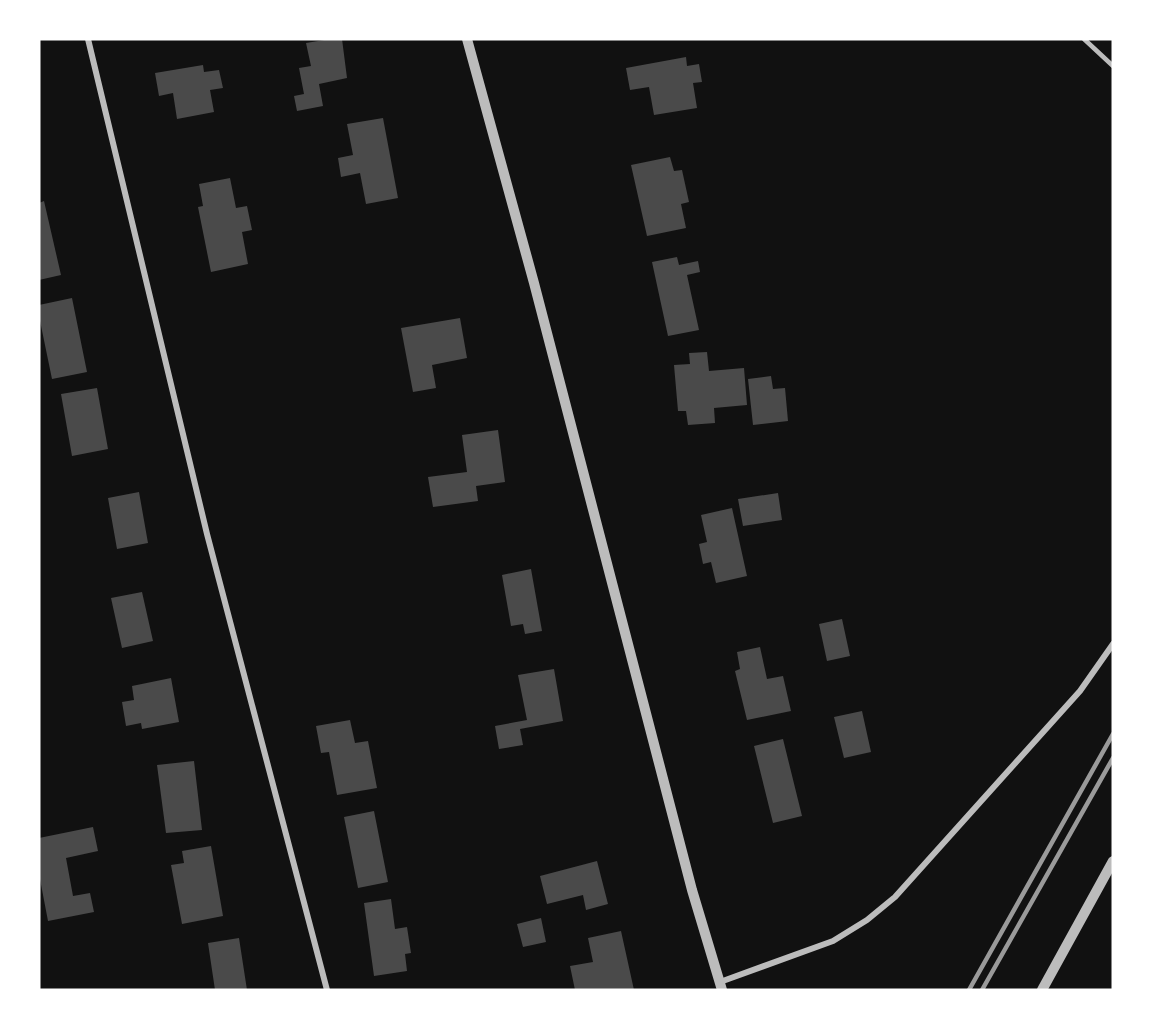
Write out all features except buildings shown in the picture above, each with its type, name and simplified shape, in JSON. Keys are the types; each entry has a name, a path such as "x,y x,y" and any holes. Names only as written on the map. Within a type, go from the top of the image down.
{"street":[{"path":"88,39 207,534 327,990"},
{"path":"467,39 534,283 692,890 721,986 832,941 867,920 895,897 1080,691 1113,644"},
{"path":"1042,990 1113,861"}],"lane":[{"path":"1084,39 1113,66"}],"railway":[{"path":"969,990 1113,734"},
{"path":"982,990 1113,758"}]}
